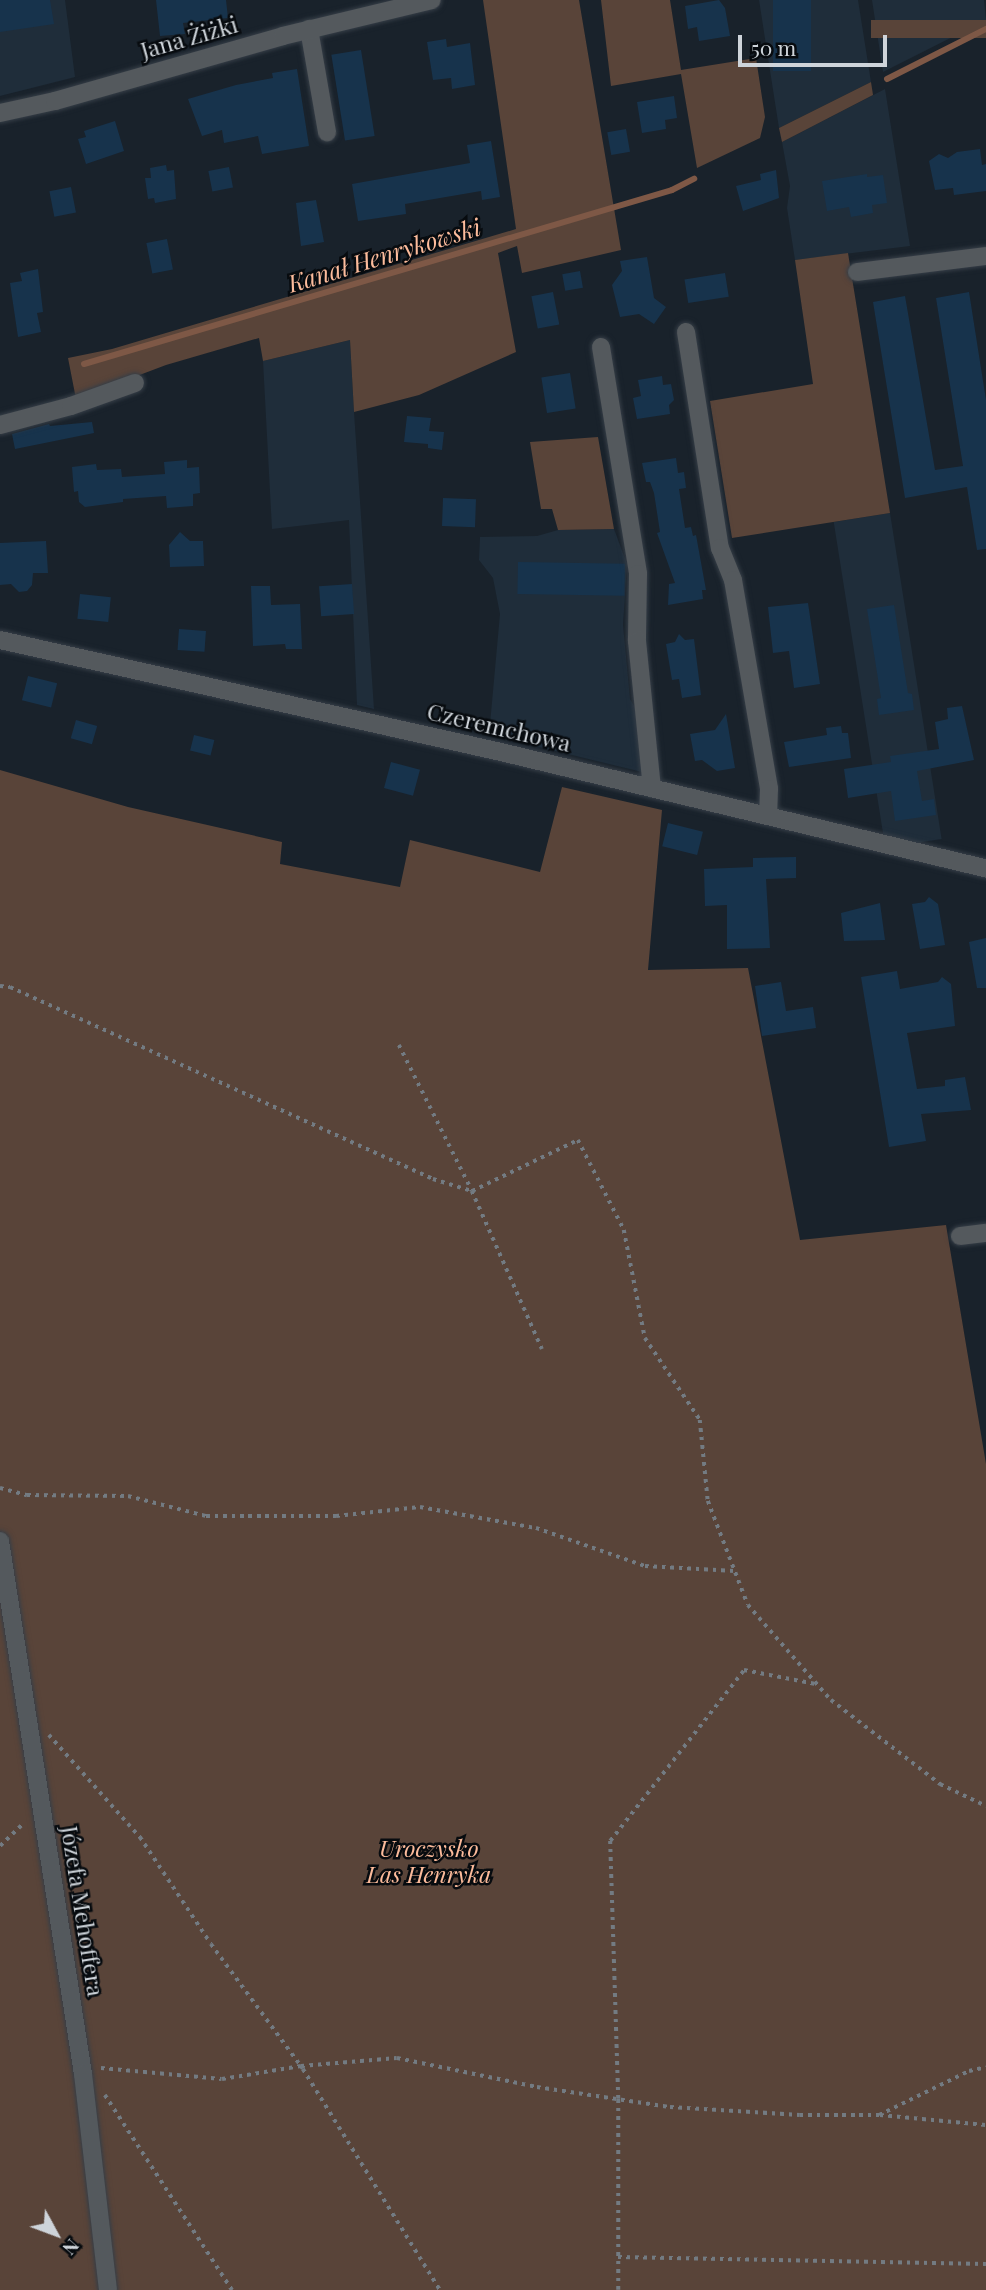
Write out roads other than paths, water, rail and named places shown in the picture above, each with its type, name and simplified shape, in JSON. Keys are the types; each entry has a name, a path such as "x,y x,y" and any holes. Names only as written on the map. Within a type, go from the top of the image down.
{"street":[{"name":"Jana Żiżki","path":"0,113 55,101 309,29 432,0"},
{"path":"309,29 327,132"},
{"path":"857,272 986,256"},
{"path":"686,332 720,548 733,580 769,789 768,816"},
{"path":"601,347 638,574 637,641 652,788"},
{"path":"0,425 71,406 135,383"},
{"name":"Czeremchowa","path":"0,640 652,788 986,868"},
{"path":"960,1236 986,1234"},
{"name":"Józefa Mehoffera","path":"0,1541 82,2066 108,2290"}],"waterway":[{"name":"Kanał Henrykowski","path":"887,79 986,29"},
{"name":"Kanał Henrykowski","path":"84,364 672,190 694,179"}],"park label":[{"name":"Uroczysko Las Henryka","path":"429,1861"}]}
